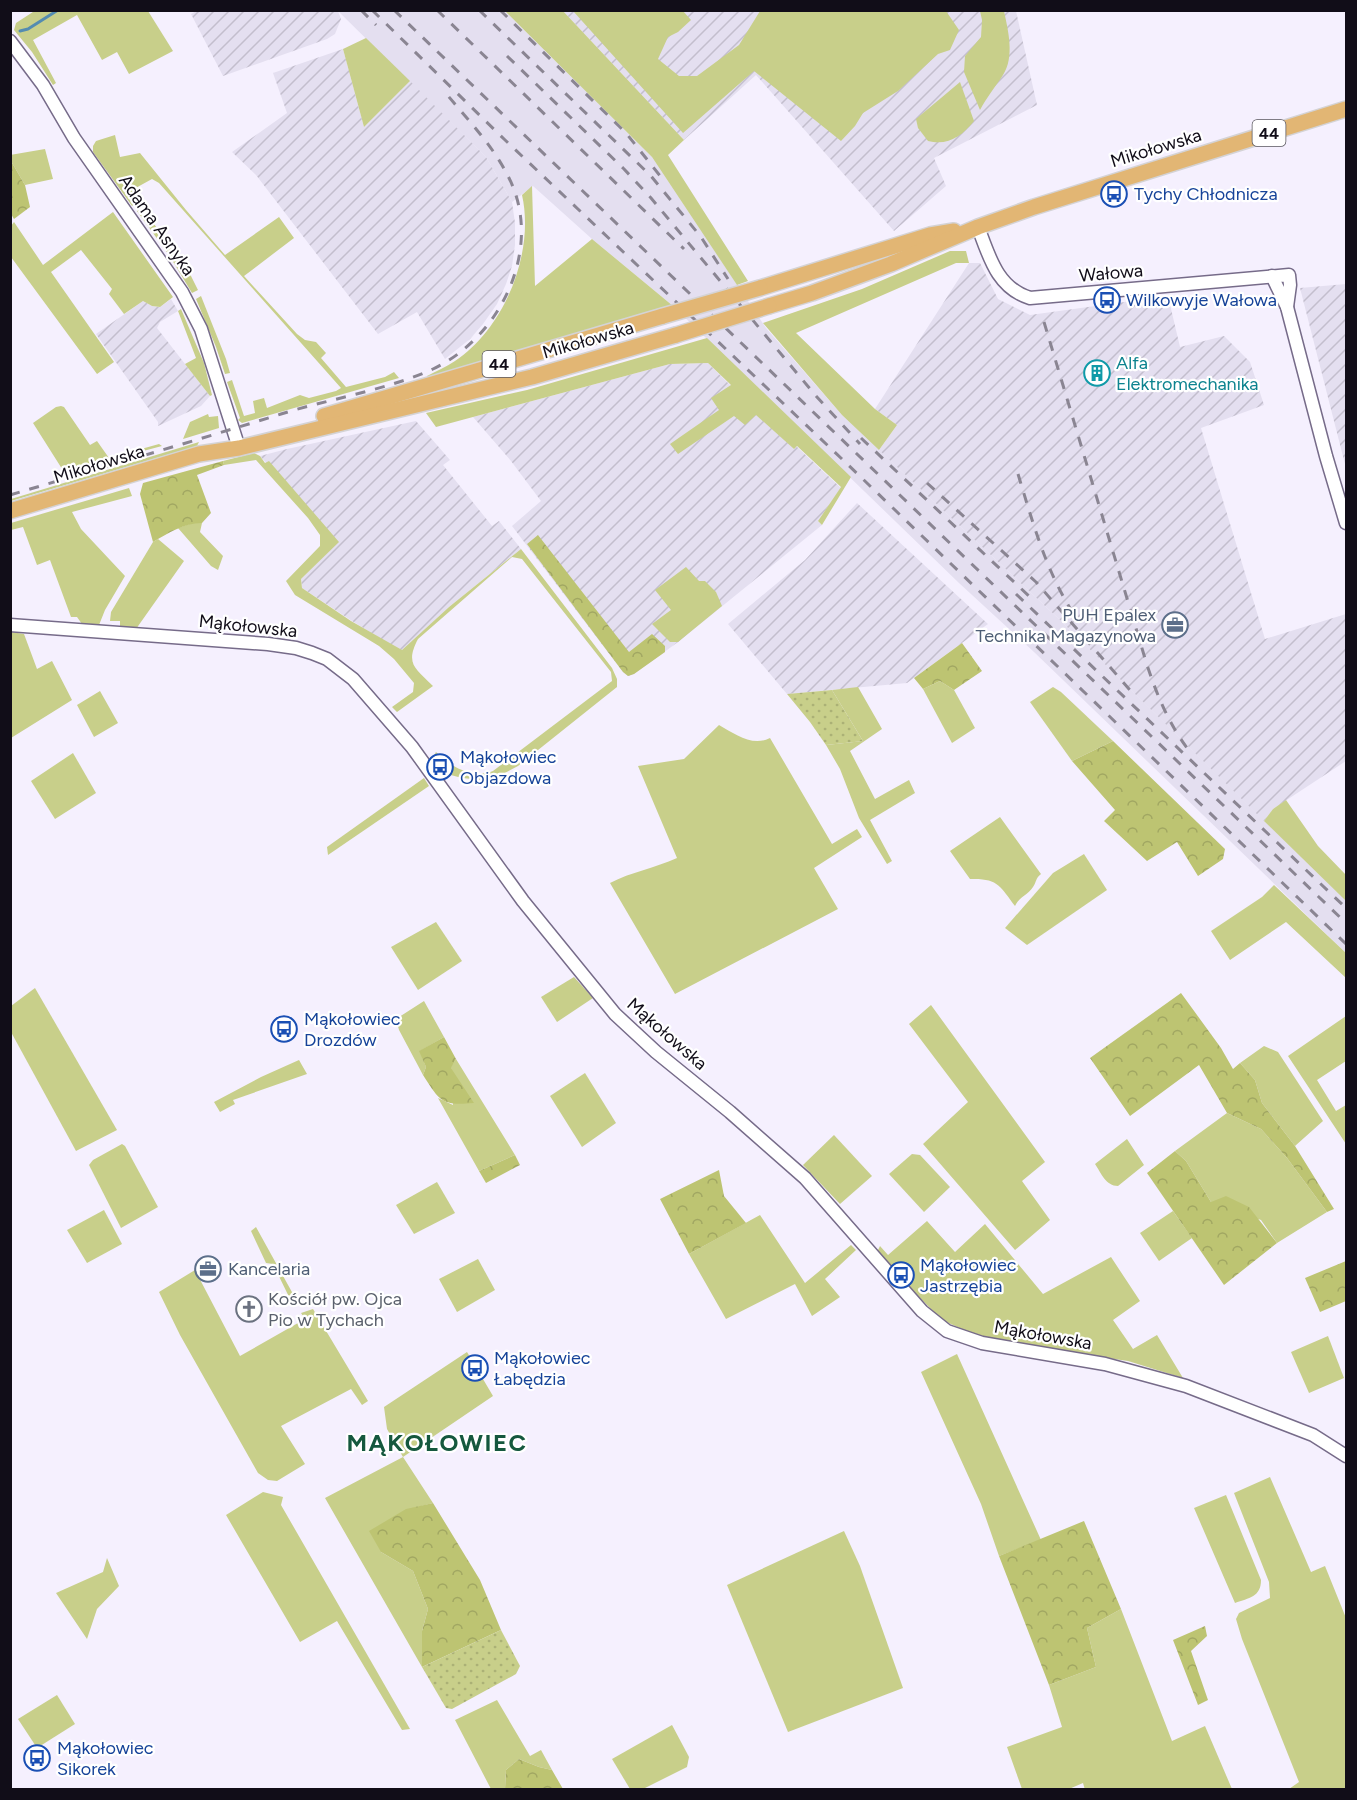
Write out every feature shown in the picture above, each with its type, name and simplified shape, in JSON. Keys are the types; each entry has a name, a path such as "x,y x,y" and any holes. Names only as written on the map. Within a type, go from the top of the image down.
{"main road":[{"name":"Mikołowska","path":"10,511 199,454 532,377 676,335 812,293 891,264 978,226 1034,207 1347,109"},
{"name":"Mikołowska","path":"238,444 930,235 978,226"}],"street":[{"name":"Adama Asnyka","path":"10,41 42,85 74,138 182,292 201,329 238,444"},
{"name":"Wałowa","path":"978,226 1000,276 1017,294 1030,298 1289,275 1290,292 1287,307"},
{"path":"1272,276 1287,307 1326,456 1347,523"},
{"name":"Mąkołowska","path":"10,625 268,644 296,648 327,659 353,679 412,747 523,901 615,1014 656,1052 730,1112 805,1178 921,1311 935,1323 947,1331 982,1343 1105,1364 1186,1386 1313,1435 1347,1456"}],"shaded area":[{"path":"198,10 338,11 341,19 335,34 327,39 223,76 191,14"},
{"path":"338,11 505,11 652,157 766,328 842,415 1061,621 1346,901 1346,953 673,306 592,239 533,186 512,202 486,157"},
{"path":"563,11 1016,11 1037,105 934,158 946,186 894,231 756,75 684,140"},
{"path":"343,49 364,127 410,81 486,157 512,202 515,245 506,284 497,304 483,324 470,339 445,359 417,312 378,334 256,175 232,152 287,113 273,73"},
{"path":"969,263 980,263 998,299 1030,315 1168,296 1180,347 1224,336 1250,362 1264,405 1201,428 1265,639 1346,614 1346,761 1273,809 1264,821 1061,621 879,450 897,425 875,409"},
{"path":"1346,284 1346,468 1300,288"},
{"path":"171,299 178,311 160,322 157,328 210,396 201,406 158,426 158,422 96,334 143,301 160,307"},
{"path":"708,363 794,449 796,446 841,488 818,521 822,525 678,642 628,676 512,526 541,501 511,461 473,417 670,364"},
{"path":"416,421 450,460 443,465 492,526 499,521 521,549 449,607 401,651 302,588 301,579 338,542 260,456"},
{"path":"857,503 988,624 907,683 787,694 728,624 805,560"}],"green space":[{"path":"36,10 148,11 173,51 129,74 117,52 102,60 77,15 33,40 56,83 53,85 32,52 14,30 16,23"},
{"path":"505,11 563,11 684,140 668,155 748,281 737,285 652,157"},
{"path":"573,11 683,11 691,20 678,32 668,37 658,59 679,76 697,76 739,45 760,11 946,11 959,30 950,50 938,54 898,91 863,113 841,141 754,71 683,133"},
{"path":"980,11 1004,11 1010,52 1007,68 980,110 964,72 965,56 981,37"},
{"path":"366,38 410,81 364,127 343,49"},
{"path":"960,82 974,121 965,131 948,141 928,141 918,128 916,119"},
{"path":"115,135 120,157 140,153 225,255 279,217 294,238 244,276 297,334 305,340 316,342 326,353 321,358 346,387 385,377 394,372 399,378 242,423 238,420 240,418 227,382 232,380 244,416 255,413 253,401 264,398 267,408 300,395 309,398 341,388 159,183 152,179 132,190 138,201 132,206 93,152 96,141"},
{"path":"45,149 53,179 25,185 10,155"},
{"path":"11,161 25,185 30,207 14,219 11,214"},
{"path":"532,186 535,286 592,239 673,306 427,380 427,376 455,361 473,347 502,309 520,264 525,217 522,195"},
{"path":"142,207 191,276 198,290 192,293 169,255 137,211"},
{"path":"113,212 173,297 160,307 143,301 124,314 109,294 112,289 81,250 51,272 114,362 97,374 11,257 11,226 14,222 43,265"},
{"path":"950,251 966,251 969,263 956,263 796,333 875,409 897,425 879,450 842,415 763,323 862,289"},
{"path":"201,296 230,373 225,374 196,299"},
{"path":"181,309 204,363 212,395 210,396 185,364 196,358 178,311"},
{"path":"707,338 851,477 822,525 818,521 841,487 797,446 794,449 756,415 745,425 734,416 678,454 670,444 719,410 711,398 731,385 708,363 670,364 436,427 426,413 527,390"},
{"path":"61,406 64,407 90,445 97,441 109,458 159,444 162,446 64,472 33,423"},
{"path":"208,414 209,417 218,416 219,428 183,439 190,422"},
{"path":"199,442 197,446 11,501 11,499"},
{"path":"254,453 260,456 265,463 269,461 339,542 301,579 302,588 351,621 402,650 449,607 521,549 612,668 617,679 617,687 518,766 501,775 484,780 447,774 432,759 436,752 462,770 477,774 493,771 612,681 611,672 522,559 512,557 418,639 412,660 421,675 433,686 397,712 392,707 413,692 414,683 394,659 379,646 295,595 286,581 320,546 320,535 308,518 256,460 224,465 223,461"},
{"path":"223,461 224,465 197,475 211,513 202,523 182,527 153,542 140,494 143,483"},
{"path":"129,488 132,496 72,512 81,529 125,576 99,625 82,624 77,617 71,617 50,560 37,565 23,527 11,530 11,523"},
{"path":"192,523 202,523 200,532 223,556 218,570 211,566 178,528"},
{"path":"538,535 629,652 652,634 665,646 665,652 634,674 628,676 623,672 527,544"},
{"path":"158,539 184,561 136,629 120,627 120,621 110,621 111,612 153,542"},
{"path":"686,567 699,581 705,581 716,592 722,606 678,642 670,642 652,624 671,610 655,590"},
{"path":"11,632 24,634 37,669 52,661 72,700 11,738"},
{"path":"962,643 982,671 954,690 940,681 923,689 914,678"},
{"path":"940,681 954,690 975,728 952,743 923,689"},
{"path":"858,687 882,729 850,751 875,799 909,780 915,793 870,820 892,861 887,864 859,818 840,769 826,745 863,741 832,690"},
{"path":"1053,687 1113,741 1072,761 1030,702"},
{"path":"832,690 864,741 826,745 787,694"},
{"path":"100,691 118,723 94,737 77,705"},
{"path":"719,725 750,740 770,738 832,844 857,829 862,837 814,868 838,909 675,994 610,883 677,858 638,766 684,759"},
{"path":"1113,741 1225,849 1223,859 1198,876 1177,842 1147,861 1104,821 1115,810 1072,761"},
{"path":"73,753 96,793 55,819 31,781"},
{"path":"424,778 429,786 328,855 327,847"},
{"path":"1286,800 1318,846 1346,875 1346,901 1264,821 1273,809"},
{"path":"1000,817 1041,874 1031,890 1015,906 1006,893 993,882 970,879 950,851"},
{"path":"1084,854 1107,890 1027,945 1005,928 1053,873"},
{"path":"1274,885 1346,953 1346,978 1286,922 1230,960 1211,931 1262,897"},
{"path":"436,922 462,961 418,990 391,947"},
{"path":"574,977 593,998 557,1022 541,997"},
{"path":"35,988 117,1130 76,1151 11,1032 11,1006"},
{"path":"1181,993 1221,1048 1233,1069 1240,1063 1255,1080 1262,1103 1295,1146 1334,1209 1327,1212 1287,1158 1261,1129 1227,1113 1199,1065 1130,1116 1090,1058"},
{"path":"424,1001 444,1037 420,1051 426,1067 423,1075 399,1030 396,1019"},
{"path":"931,1005 1045,1162 1022,1181 1050,1220 1015,1250 923,1144 968,1102 909,1024"},
{"path":"1346,1016 1346,1061 1317,1080 1336,1111 1346,1105 1346,1144 1288,1056"},
{"path":"444,1037 456,1059 451,1068 474,1103 454,1104 442,1100 423,1075 426,1067 419,1051"},
{"path":"1264,1046 1278,1052 1323,1121 1295,1146 1262,1103 1255,1080 1240,1063"},
{"path":"456,1059 515,1155 479,1171 438,1098 453,1105 451,1067"},
{"path":"299,1060 307,1074 233,1100 235,1104 220,1112 214,1102 261,1077"},
{"path":"585,1073 616,1123 582,1147 550,1096"},
{"path":"1227,1113 1261,1129 1287,1158 1327,1212 1277,1243 1261,1220 1211,1202 1186,1161 1175,1151"},
{"path":"834,1135 872,1176 840,1204 803,1165"},
{"path":"1127,1139 1144,1165 1118,1186 1110,1184 1095,1164"},
{"path":"122,1144 158,1207 121,1228 89,1165 93,1160"},
{"path":"1175,1151 1186,1161 1211,1202 1226,1196 1249,1207 1277,1243 1224,1285 1147,1173"},
{"path":"912,1154 920,1155 950,1187 924,1212 889,1174"},
{"path":"515,1155 520,1165 486,1183 479,1171"},
{"path":"719,1170 724,1196 746,1223 689,1254 660,1199"},
{"path":"437,1182 455,1213 414,1234 396,1205"},
{"path":"104,1210 122,1244 87,1263 67,1230"},
{"path":"1173,1211 1192,1238 1159,1261 1140,1233"},
{"path":"760,1215 805,1283 851,1245 856,1250 825,1279 840,1297 812,1316 795,1284 726,1319 689,1254"},
{"path":"927,1221 955,1252 985,1224 1043,1294 1111,1257 1140,1301 1113,1320 1133,1349 1157,1335 1183,1378 1128,1361 1018,1345 975,1335 942,1320 903,1281 906,1277 897,1268 894,1271 877,1252 880,1246 888,1255"},
{"path":"256,1227 298,1303 291,1301 273,1264 266,1263 251,1231"},
{"path":"478,1259 495,1290 457,1312 439,1279"},
{"path":"1346,1261 1346,1301 1320,1312 1305,1278"},
{"path":"195,1270 240,1356 305,1319 301,1313 313,1309 368,1401 362,1405 351,1389 281,1426 305,1464 277,1481 268,1480 258,1473 180,1335 159,1292"},
{"path":"1328,1336 1344,1378 1309,1393 1291,1352"},
{"path":"467,1352 493,1396 403,1457 387,1429 384,1407"},
{"path":"957,1354 1041,1540 999,1556 981,1504 921,1372"},
{"path":"403,1457 433,1503 406,1510 381,1552 413,1571 428,1609 422,1631 422,1667 325,1498"},
{"path":"1270,1477 1311,1572 1325,1566 1346,1618 1346,1789 1289,1789 1299,1782 1236,1619 1239,1613 1270,1598 1269,1582 1234,1493"},
{"path":"263,1492 283,1497 281,1505 410,1729 402,1730 337,1621 300,1642 226,1515"},
{"path":"1226,1495 1261,1580 1256,1593 1235,1603 1194,1508"},
{"path":"433,1503 480,1580 501,1630 422,1667 422,1631 428,1609 413,1571 381,1552 369,1531 406,1509"},
{"path":"1084,1521 1121,1609 1087,1628 1096,1667 1049,1685 999,1556"},
{"path":"844,1531 860,1566 903,1688 788,1732 727,1585"},
{"path":"107,1558 119,1586 97,1609 87,1639 56,1593 103,1572"},
{"path":"1121,1609 1172,1741 1205,1726 1232,1789 1085,1790 1083,1783 1069,1789 1022,1789 1007,1747 1062,1727 1049,1685 1096,1667 1087,1628"},
{"path":"1205,1626 1207,1636 1191,1651 1208,1700 1198,1705 1173,1640"},
{"path":"501,1630 520,1666 516,1674 452,1709 446,1708 422,1667"},
{"path":"57,1695 75,1724 37,1748 18,1719"},
{"path":"497,1700 530,1756 541,1750 552,1770 519,1759 506,1770 505,1789 491,1789 455,1720"},
{"path":"672,1725 689,1757 687,1767 643,1789 630,1789 612,1759"},
{"path":"519,1759 552,1770 563,1789 505,1789 506,1770"}],"waterway":[{"path":"20,31 28,29 58,10"}],"railway":[{"path":"361,10 376,25"},
{"path":"372,10 1346,944"},
{"path":"394,10 1346,923"},
{"path":"437,10 684,249"},
{"path":"479,10 651,176 701,237 728,279"},
{"path":"500,10 626,133 661,177"},
{"path":"507,56 651,198 816,396 860,444"},
{"path":"10,495 299,409 397,383 433,369 457,354 478,336 496,313 510,288 518,261 521,233 519,205 503,166 479,132 444,91"},
{"path":"1044,322 1147,665 1164,708 1187,748"},
{"path":"861,438 1030,597"},
{"path":"1018,474 1048,565 1075,616"},
{"path":"927,483 1036,582 1136,697"},
{"path":"1016,594 1346,908"}],"place":[{"name":"Tychy Chłodnicza","path":"1114,194"},
{"name":"Wilkowyje Wałowa","path":"1107,300"},
{"name":"Alfa Elektromechanika","path":"1097,373"},
{"name":"PUH Epalex Technika Magazynowa","path":"1175,625"},
{"name":"Mąkołowiec Objazdowa","path":"440,767"},
{"name":"Mąkołowiec Drozdów","path":"284,1029"},
{"name":"Kancelaria","path":"208,1269"},
{"name":"Mąkołowiec Jastrzębia","path":"901,1275"},
{"name":"Kościół pw. Ojca Pio w Tychach","path":"249,1309"},
{"name":"Mąkołowiec Łabędzia","path":"475,1368"},
{"name":"Mąkołowiec Sikorek","path":"37,1758"}],"district":[{"name":"MĄKOŁOWIEC","path":"437,1442"}]}
